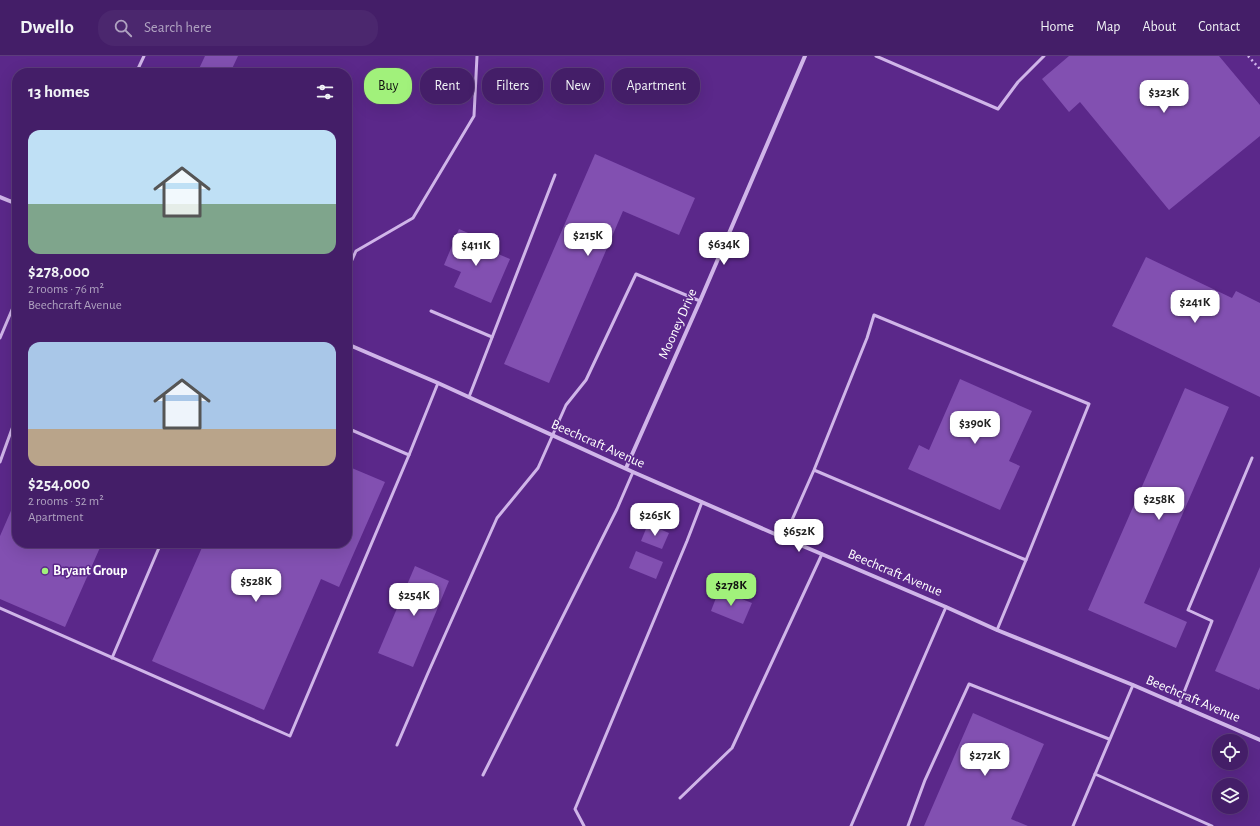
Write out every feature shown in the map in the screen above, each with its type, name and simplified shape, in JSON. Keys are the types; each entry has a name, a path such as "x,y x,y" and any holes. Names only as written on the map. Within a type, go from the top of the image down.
{"street":[{"name":"Mooney Drive","path":"626,468 700,301 805,56"},
{"path":"0,196 12,202"},
{"name":"Beechcraft Avenue","path":"352,346 438,383 633,472 784,538 997,630 1133,685 1260,740"}],"lane":[{"path":"138,68 144,56"},
{"path":"352,260 356,251 412,218 474,116 477,56"},
{"path":"876,56 998,109 1018,82 1044,56"},
{"path":"469,397 555,175"},
{"path":"397,745 497,518 538,468 566,405 586,380 636,274 700,301"},
{"path":"0,338 12,310"},
{"path":"431,311 492,337"},
{"path":"784,538 814,470 867,338 874,315 1089,404 997,630"},
{"path":"0,608 290,736 438,383"},
{"path":"0,462 12,429"},
{"path":"352,430 409,455"},
{"path":"1179,705 1212,621 1188,610 1252,458"},
{"path":"814,470 1026,560"},
{"path":"483,775 633,472"},
{"path":"584,826 575,809 702,502"},
{"path":"112,658 159,548"},
{"path":"680,798 732,748 822,554"},
{"path":"851,826 946,607"},
{"path":"908,826 925,780 969,684 1109,740"},
{"path":"1073,826 1133,685"},
{"path":"1095,774 1212,826"}],"path":[{"path":"1248,56 1260,69"}],"building":[{"path":"205,56 238,56 232,68 199,68"},
{"path":"1069,56 1219,56 1260,105 1260,136 1169,210 1080,102 1069,112 1042,79"},
{"path":"595,154 695,198 679,235 623,211 549,383 504,364"},
{"path":"459,229 475,236 472,243 510,259 491,303 454,287 461,272 444,265"},
{"path":"1146,257 1232,298 1236,291 1260,303 1260,397 1112,326"},
{"path":"960,379 1032,411 1009,461 1020,466 1000,510 908,469 919,445 929,450"},
{"path":"1185,388 1229,407 1144,603 1187,622 1176,648 1088,610"},
{"path":"352,468 385,482 339,587 321,579 264,710 152,661 202,548 352,548"},
{"name":"Bryant Group","path":"12,508 12,548 100,548 65,627 0,599 0,536"},
{"path":"648,524 669,533 662,549 641,541"},
{"path":"636,551 663,562 656,579 629,568"},
{"path":"415,566 449,581 413,667 378,653"},
{"path":"1260,567 1260,688 1259,690 1215,671"},
{"path":"719,590 752,603 743,624 711,611"},
{"path":"973,713 1044,744 1011,819 1028,826 924,826"}],"place":[{"name":"Bryant Group","path":"45,571"}]}
